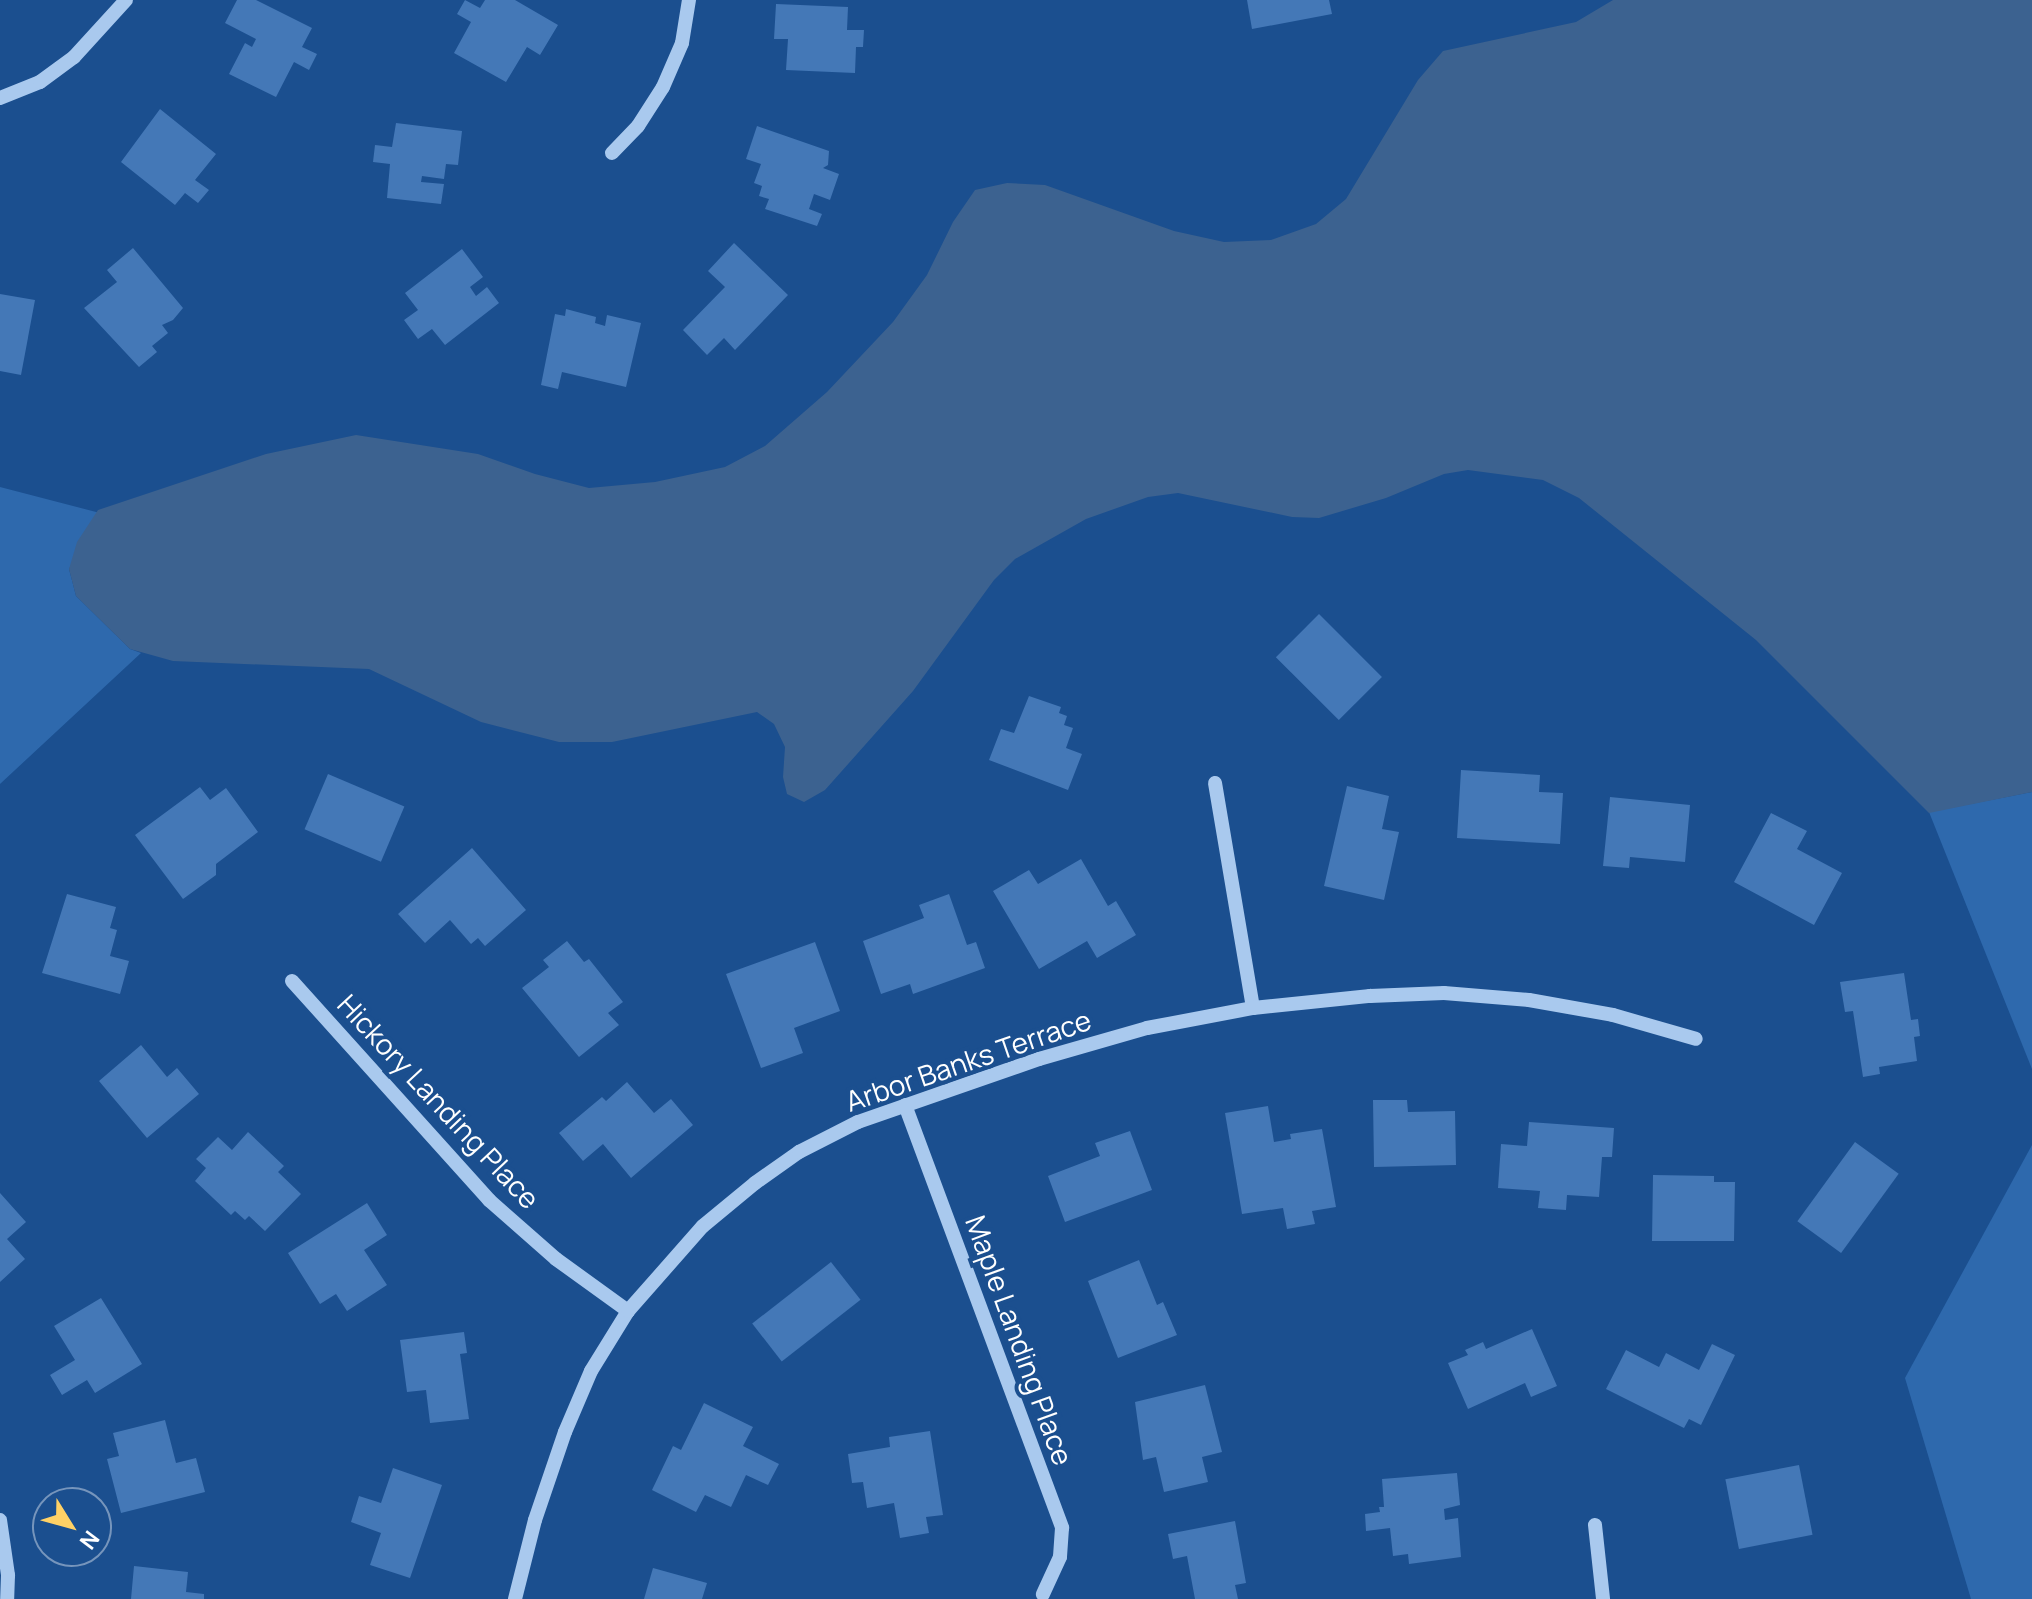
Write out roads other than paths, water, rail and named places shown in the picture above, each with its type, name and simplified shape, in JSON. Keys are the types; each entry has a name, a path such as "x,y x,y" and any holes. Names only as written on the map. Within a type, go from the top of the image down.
{"street":[{"path":"0,98 40,82 74,57 126,0"},
{"path":"612,153 638,126 663,87 682,43 689,0"},
{"path":"1215,783 1253,1008"},
{"name":"Hickory Landing Place","path":"292,981 489,1200 556,1259 628,1311"},
{"name":"Arbor Banks Terrace","path":"515,1599 535,1520 565,1432 591,1371 628,1311 703,1226 755,1183 811,1146 858,1122 1039,1059 1147,1028 1253,1008 1370,996 1444,993 1529,1000 1571,1007 1696,1039"},
{"name":"Maple Landing Place","path":"905,1105 1062,1528 1060,1557 1043,1594"},
{"path":"0,1520 7,1599"},
{"path":"1595,1525 1603,1599"}]}
